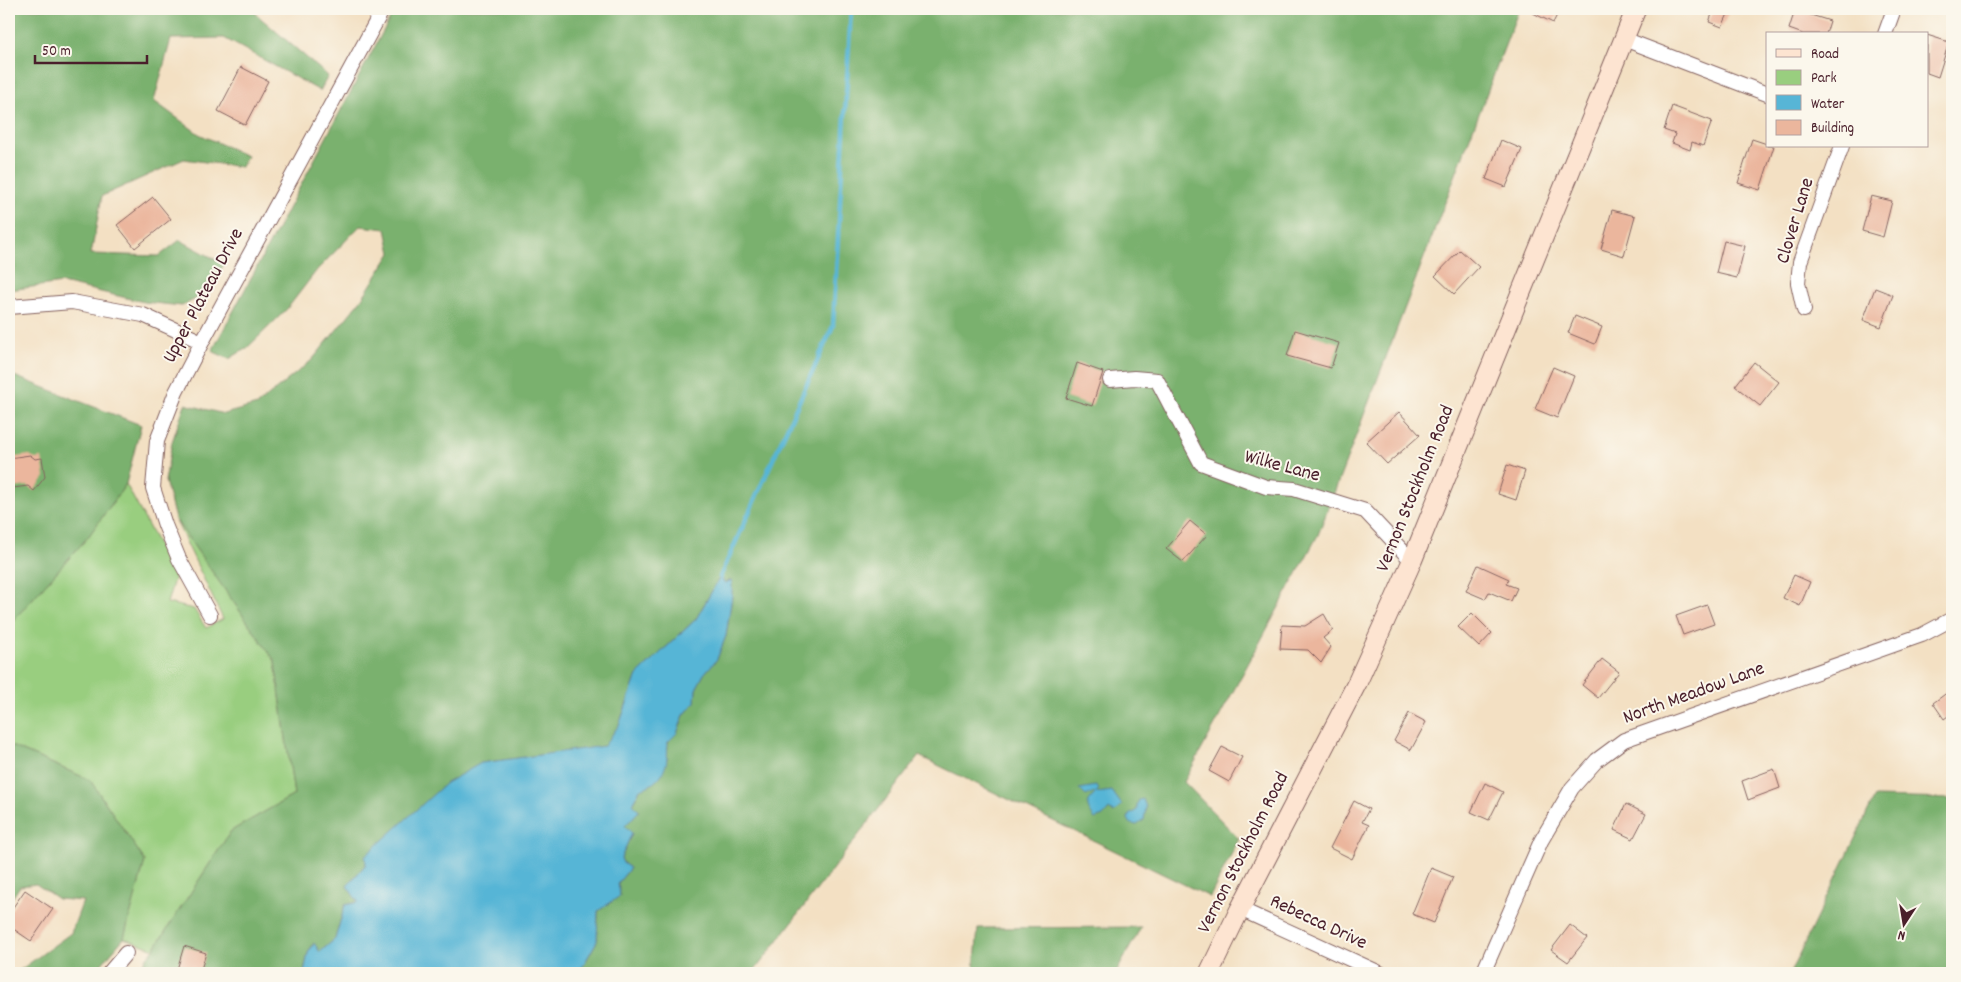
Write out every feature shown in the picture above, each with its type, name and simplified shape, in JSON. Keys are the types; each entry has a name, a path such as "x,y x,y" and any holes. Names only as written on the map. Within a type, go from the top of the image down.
{"main road":[{"name":"Vernon Stockholm Road","path":"1209,973 1357,683 1412,561 1636,9"}],"street":[{"name":"Upper Plateau Drive","path":"210,616 179,559 153,488 157,441 176,392 202,342 383,9"},
{"path":"1886,32 1894,9"},
{"path":"1624,39 1766,94"},
{"name":"Clover Lane","path":"1804,310 1798,283 1800,262 1841,148"},
{"path":"9,306 72,302 143,315 202,342"},
{"name":"Wilke Lane","path":"1110,380 1134,378 1157,380 1201,463 1266,487 1294,489 1364,512 1412,561"},
{"name":"North Meadow Lane","path":"1483,973 1541,841 1572,788 1597,760 1624,740 1922,635 1952,619"},
{"name":"Rebecca Drive","path":"1240,909 1380,973"},
{"path":"109,973 126,953"}],"green space":[{"path":"9,9 253,9 256,14 328,76 320,91 224,38 171,39 154,101 199,134 247,156 241,167 184,159 102,196 91,254 159,256 180,240 224,264 207,293 182,306 144,302 62,283 9,290"},
{"path":"395,9 1519,9 1318,535 1184,782 1239,839 1210,897 919,756 753,973 579,973 597,941 598,911 620,896 618,883 630,868 623,863 621,858 632,833 625,826 638,811 633,805 640,789 667,759 668,742 677,733 684,715 695,702 696,689 704,674 717,659 726,636 732,596 731,580 725,583 720,577 696,619 637,675 619,725 604,747 481,763 366,864 347,886 358,902 345,905 335,939 320,952 313,944 308,953 304,973 134,973 154,949 231,831 294,795 275,661 175,519 165,481 172,442 185,404 224,414 257,405 312,360 361,300 391,253 386,229 360,226 317,270 287,309 247,348 229,359 212,351"},
{"path":"9,374 141,425 126,484 88,537 9,625"},
{"path":"126,484 175,576 167,603 194,609 206,628 223,619 175,519 275,661 294,795 231,831 154,949 124,938 145,861 90,780 9,745 9,625 88,537"},
{"path":"9,745 90,780 145,861 124,938 94,973 16,973 71,933 83,901 58,899 36,884 20,886 9,903"},
{"path":"1875,797 1952,799 1952,973 1790,973"},
{"path":"1141,927 1116,973 974,973 978,928"}],"water":[{"path":"720,577 725,583 732,580 732,596 726,636 717,659 704,674 696,689 695,702 684,715 677,733 668,742 666,764 662,774 655,782 640,789 633,804 639,811 625,826 632,833 621,858 623,863 630,868 618,883 620,896 598,911 597,941 579,973 304,973 308,953 314,943 320,952 335,939 345,905 358,902 347,886 366,864 365,856 446,783 481,763 604,746 619,725 637,675 696,619"},
{"path":"1096,786 1099,789 1096,793 1112,791 1122,805 1114,813 1109,809 1103,816 1095,819 1088,806 1088,803 1095,794 1094,792 1086,796 1079,789"},
{"path":"1143,799 1146,807 1144,820 1137,825 1131,824 1128,819 1129,815 1137,810 1139,800"}],"building":[{"path":"1525,9 1560,9 1553,23"},
{"path":"1714,9 1728,14 1722,27 1709,22"},
{"path":"1795,10 1830,21 1827,32 1797,32 1789,29"},
{"path":"1928,35 1949,42 1938,77 1928,73"},
{"path":"241,67 268,81 245,125 218,111"},
{"path":"1672,106 1712,121 1703,146 1692,142 1690,150 1672,143 1675,134 1664,130"},
{"path":"1752,139 1766,144 1766,148 1773,148 1760,190 1738,183"},
{"path":"1501,140 1522,149 1506,187 1486,179"},
{"path":"1871,196 1892,201 1883,237 1862,231"},
{"path":"153,197 171,219 135,248 117,225"},
{"path":"1612,210 1635,216 1624,256 1601,249"},
{"path":"1724,241 1745,246 1737,278 1716,273"},
{"path":"1460,250 1479,267 1454,294 1435,276"},
{"path":"1875,288 1893,295 1881,327 1863,320"},
{"path":"1575,316 1602,327 1595,344 1568,333"},
{"path":"1295,330 1339,343 1331,368 1287,356"},
{"path":"1754,362 1779,382 1760,406 1735,386"},
{"path":"1077,363 1103,372 1092,406 1066,398"},
{"path":"1553,367 1574,376 1557,418 1535,409"},
{"path":"1399,412 1420,435 1387,464 1366,442"},
{"path":"30,455 35,459 42,458 45,477 34,491 28,486 13,488 9,458"},
{"path":"1507,465 1525,471 1516,500 1498,494"},
{"path":"1190,521 1207,535 1183,562 1166,549"},
{"path":"1478,565 1509,579 1506,584 1517,588 1511,601 1489,592 1485,599 1466,591"},
{"path":"1794,575 1810,582 1800,606 1783,598"},
{"path":"1707,605 1714,624 1683,635 1676,616"},
{"path":"1472,613 1492,633 1479,647 1458,627"},
{"path":"1324,614 1333,630 1323,638 1331,647 1321,663 1308,650 1280,649 1282,625 1305,626"},
{"path":"1602,659 1619,672 1598,698 1582,685"},
{"path":"1952,689 1952,713 1944,719 1933,703"},
{"path":"1409,713 1426,722 1411,750 1394,741"},
{"path":"1222,747 1242,757 1229,782 1209,771"},
{"path":"1774,769 1780,788 1748,800 1742,781"},
{"path":"1485,783 1503,792 1489,820 1471,812"},
{"path":"1354,801 1369,809 1362,822 1369,825 1352,859 1330,848"},
{"path":"1626,804 1646,814 1633,839 1614,830"},
{"path":"1431,868 1453,877 1434,923 1412,914"},
{"path":"25,890 53,909 31,941 9,926 9,913"},
{"path":"1570,925 1587,938 1568,962 1551,950"},
{"path":"184,946 206,953 200,973 176,973"}],"waterway":[{"path":"720,577 833,326 851,9"}]}
